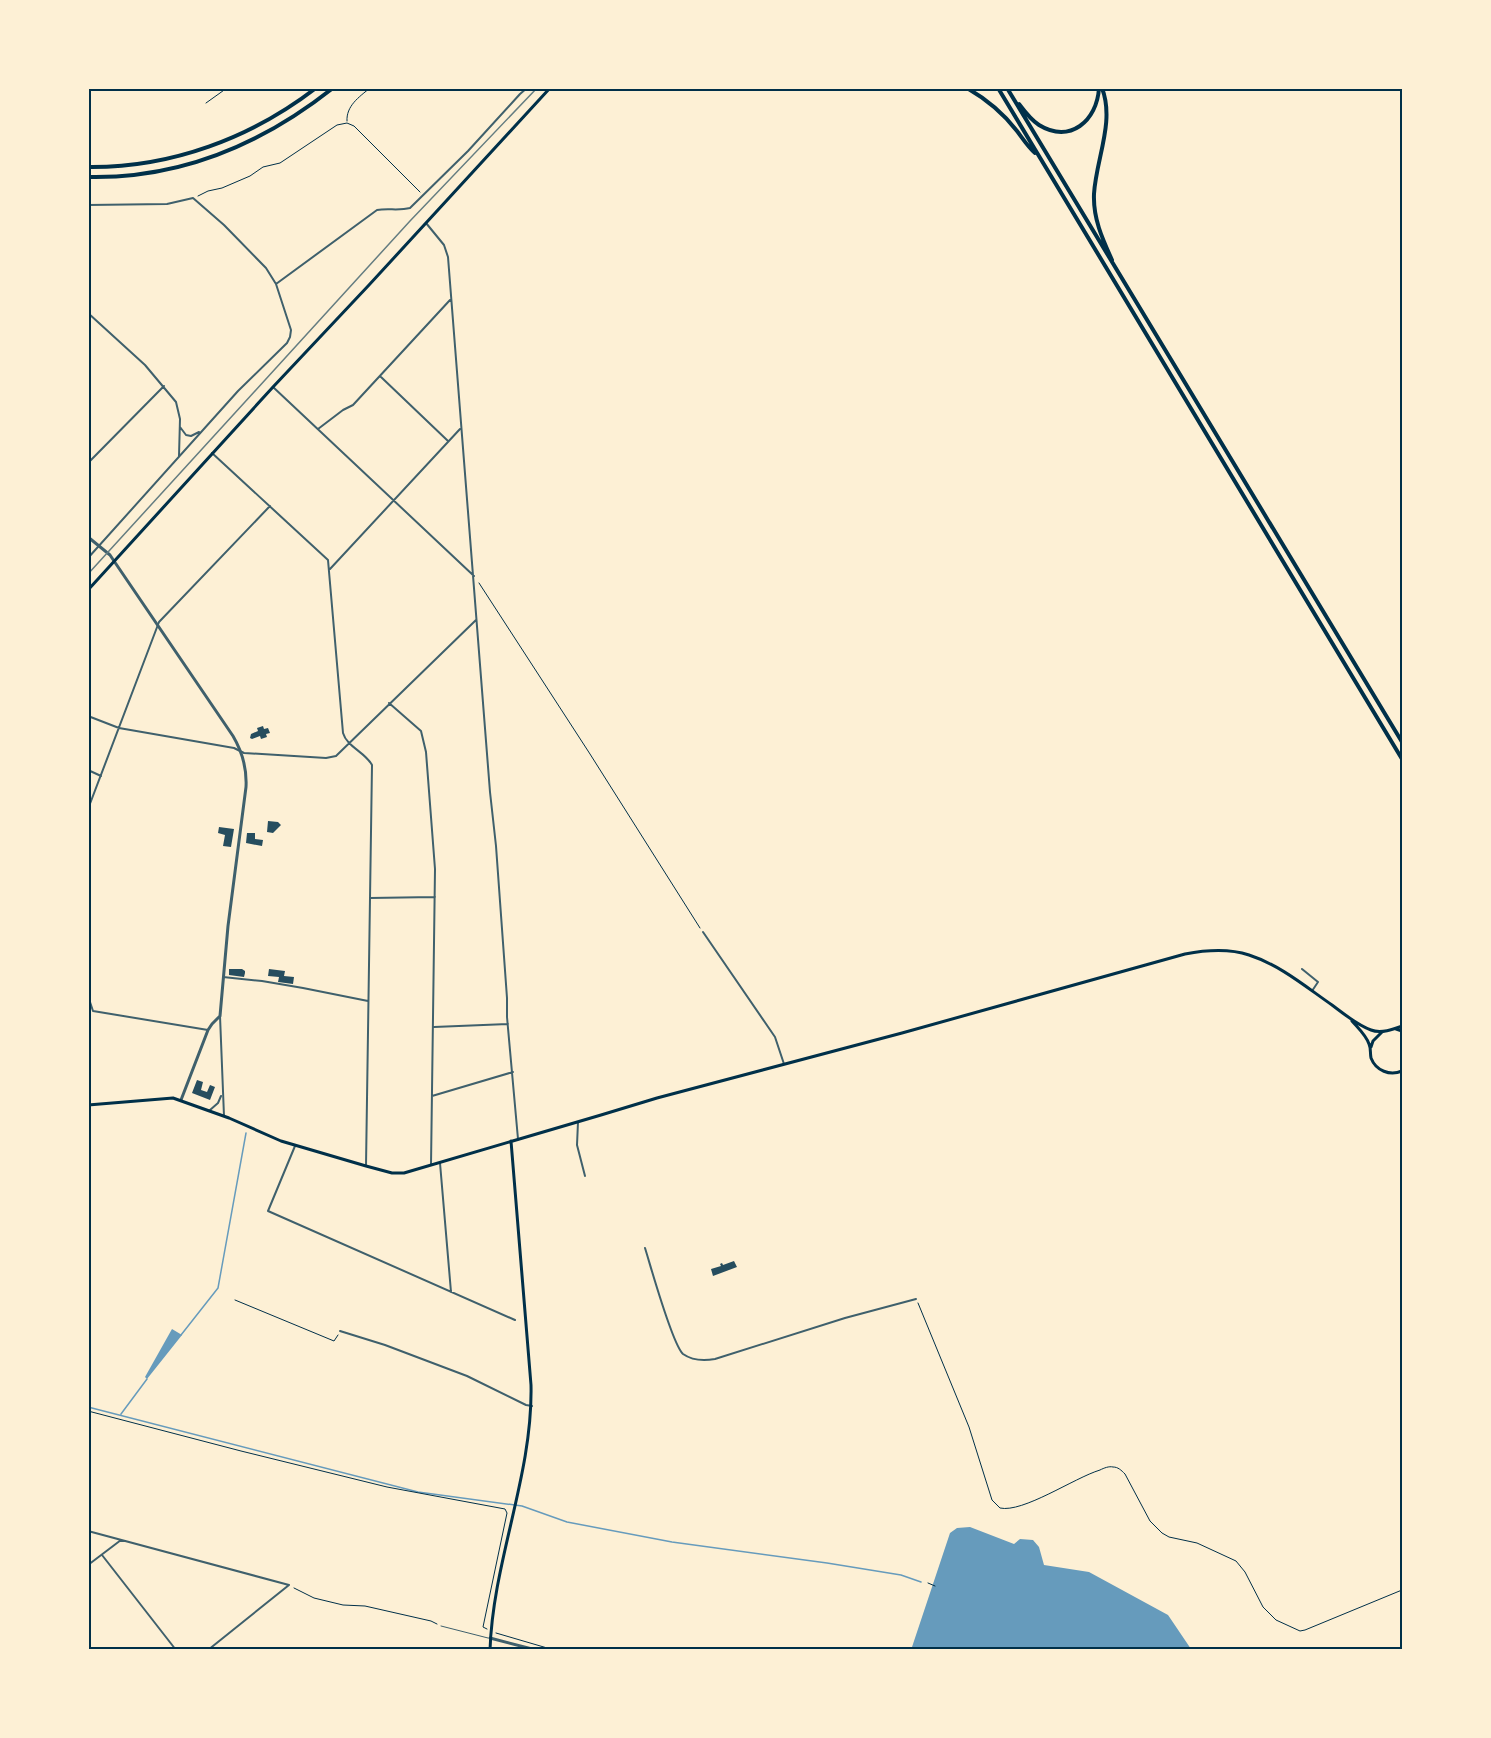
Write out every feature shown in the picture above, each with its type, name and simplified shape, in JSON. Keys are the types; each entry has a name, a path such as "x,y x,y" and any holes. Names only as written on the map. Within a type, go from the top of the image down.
{"highway":[{"path":"88,167 148,162 201,150 255,127 279,114 316,88"},
{"path":"88,177 157,172 220,154 283,125 333,88"},
{"path":"967,88 999,112 1039,156"},
{"path":"998,88 1402,759"},
{"path":"1008,91 1038,124 1048,129 1062,131 1076,128 1091,116 1098,101 1100,88"},
{"path":"1100,88 1106,104 1106,122 1095,181 1095,209 1101,237 1122,279"},
{"path":"1008,91 1402,742"}],"main road":[{"path":"88,590 550,88"},
{"path":"88,1106 165,1097 181,1100 224,1116 271,1138 366,1166 399,1173 431,1166 657,1098 1198,951 1233,951 1269,963 1370,1030 1383,1031 1402,1026"},
{"path":"1349,1018 1365,1035 1371,1047 1371,1058 1378,1068 1388,1073 1402,1071"},
{"path":"1394,1029 1402,1031"},
{"path":"1371,1047 1377,1035 1383,1031"},
{"path":"490,1650 491,1630 526,1450 532,1406 511,1142"}],"street":[{"path":"276,284 377,210 410,208 527,88"},
{"path":"88,206 167,204 194,198 266,268 276,284 291,330 287,343 238,391 88,558"},
{"path":"426,223 444,245 448,257 518,1139"},
{"path":"318,429 353,405 451,299"},
{"path":"88,313 145,365 176,402 180,419 178,458"},
{"path":"380,376 448,441"},
{"path":"88,463 164,386"},
{"path":"273,387 474,576"},
{"path":"180,427 186,435 191,436 203,431"},
{"path":"330,569 462,427"},
{"path":"212,453 328,560 330,569 343,733 345,738 372,765 366,1166"},
{"path":"88,809 161,621 270,506"},
{"path":"88,537 110,555 233,736 241,751 245,766 246,787 220,1016 224,1116"},
{"path":"88,716 119,728 241,751 326,758 336,756 476,620"},
{"path":"389,703 421,731 429,782 435,869 431,1166"},
{"path":"88,770 101,776"},
{"path":"370,898 435,897"},
{"path":"703,932 775,1037 784,1064"},
{"path":"1302,969 1318,982 1312,991"},
{"path":"223,977 262,981 369,1001"},
{"path":"88,996 93,1011 208,1030"},
{"path":"181,1100 208,1030 220,1016"},
{"path":"434,1028 508,1024"},
{"path":"432,1096 513,1072"},
{"path":"209,1111 218,1103 222,1094"},
{"path":"578,1122 577,1145 585,1176"},
{"path":"295,1146 268,1211 514,1320"},
{"path":"440,1163 451,1293"},
{"path":"645,1248 674,1337 681,1352 696,1360 715,1359 845,1318 916,1299"},
{"path":"340,1331 385,1345 467,1376 532,1406"},
{"path":"88,1531 289,1585"},
{"path":"88,1565 121,1540"},
{"path":"102,1555 176,1650"},
{"path":"208,1650 289,1585"},
{"path":"490,1638 536,1650"}],"lane":[{"path":"441,1626 490,1638"}],"path":[{"path":"207,103 227,88"},
{"path":"347,123 346,112 370,88"},
{"path":"194,198 250,176 263,167 280,163 337,125 347,123 354,126 424,196"},
{"path":"474,576 578,734 703,932"},
{"path":"916,1299 969,1427 992,1500 1000,1508 1012,1509 1025,1505 1087,1474 1111,1466 1121,1469 1125,1474 1156,1528 1169,1537 1197,1543 1236,1562 1245,1572 1263,1607 1276,1620 1300,1631 1402,1590"},
{"path":"236,1300 334,1341 340,1331"},
{"path":"88,1411 387,1487 505,1509 507,1514 483,1627 500,1635 554,1650"},
{"path":"928,1583 935,1586"},
{"path":"289,1585 314,1598 343,1605 365,1606 431,1621 441,1626"}],"water":[{"path":"172,1329 182,1335 147,1379 145,1377"},
{"path":"970,1527 1014,1544 1020,1539 1033,1540 1039,1547 1044,1565 1089,1572 1168,1615 1191,1649 911,1650 950,1533 957,1528"}],"building":[{"path":"263,726 264,729 268,728 270,733 266,734 267,737 250,738 251,734 258,731 257,728"},
{"path":"268,821 278,822 281,825 273,833 267,832"},
{"path":"219,827 234,829 231,847 223,846 225,835 218,833"},
{"path":"247,833 255,833 255,839 263,840 262,846 246,843"},
{"path":"229,969 242,969 245,971 244,977 229,975"},
{"path":"269,969 285,971 284,976 294,977 293,984 278,982 279,977 268,976"},
{"path":"197,1080 203,1082 201,1090 207,1092 210,1085 215,1087 210,1100 192,1093"},
{"path":"734,1261 737,1267 713,1276 711,1269 721,1266 722,1263 723,1265"}],"waterway":[{"path":"181,1335 218,1288 246,1133"},
{"path":"121,1414 147,1379"},
{"path":"88,1407 418,1492 522,1506 567,1522 672,1542 901,1575 921,1582"}],"tram line":[{"path":"88,574 410,221 537,88"}]}
